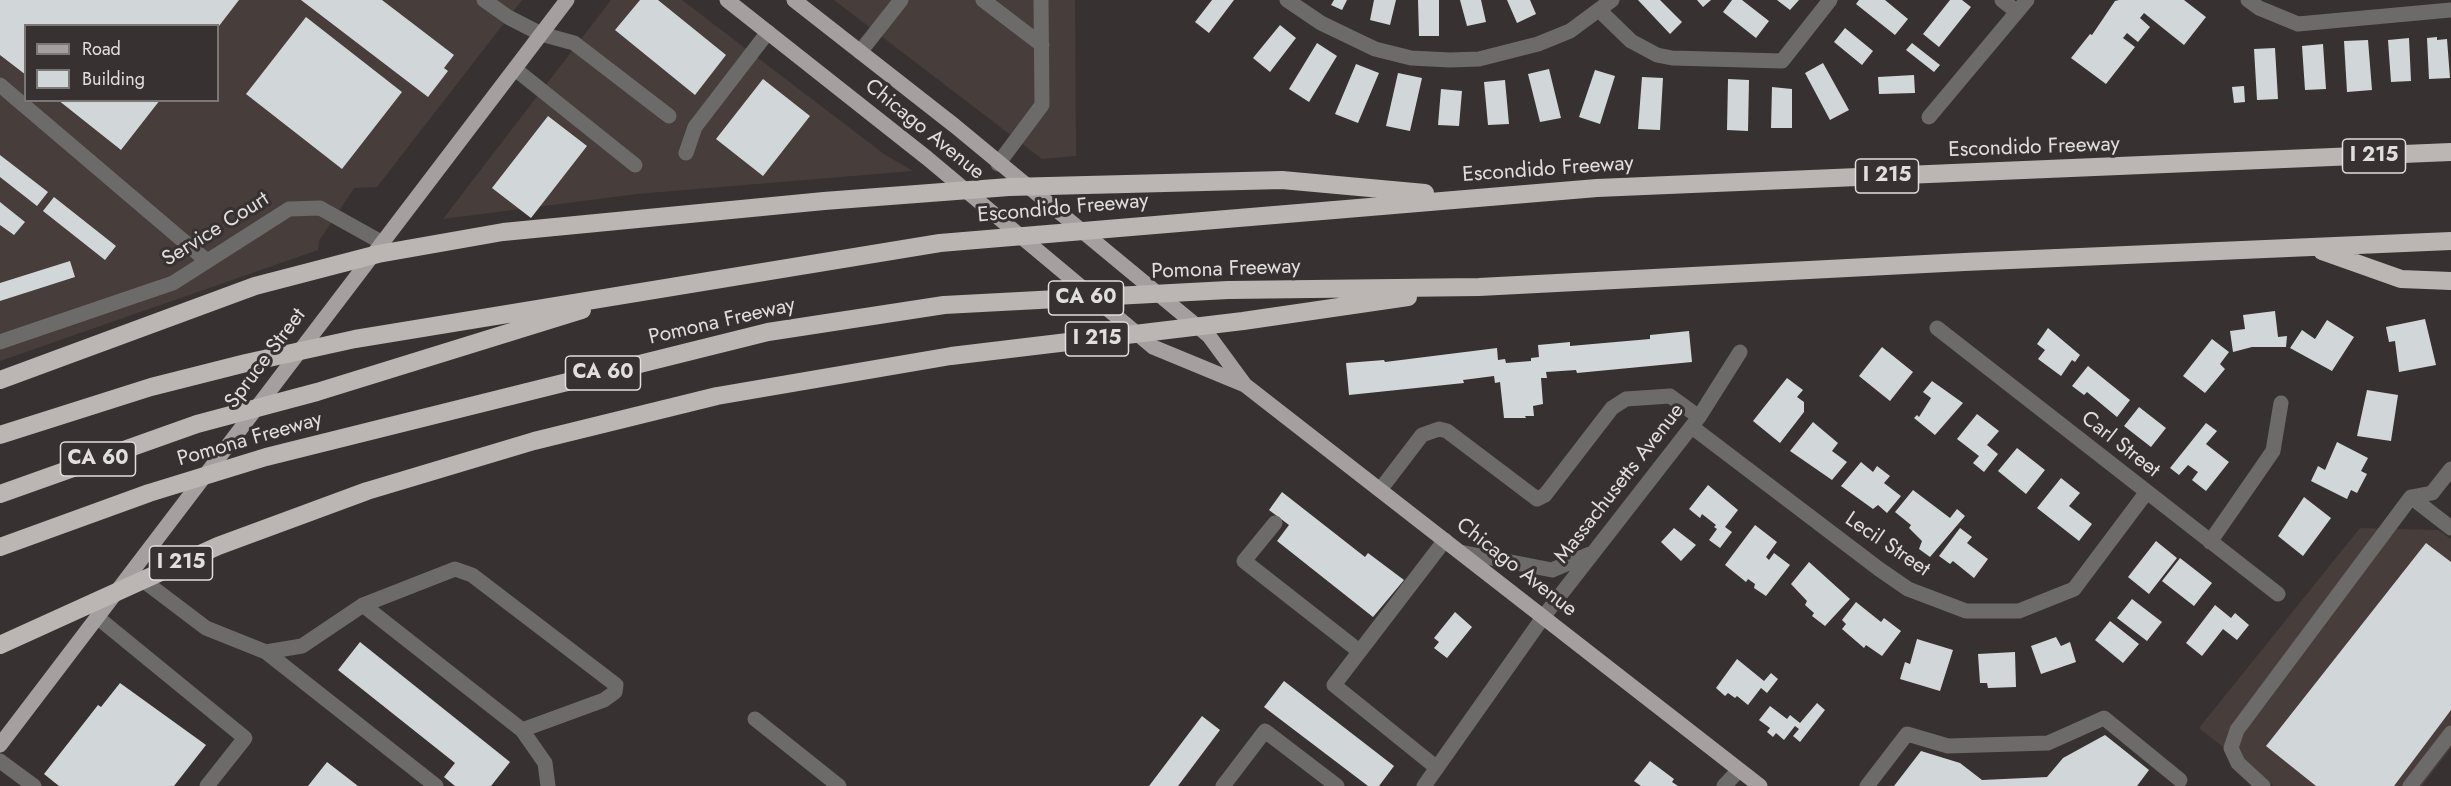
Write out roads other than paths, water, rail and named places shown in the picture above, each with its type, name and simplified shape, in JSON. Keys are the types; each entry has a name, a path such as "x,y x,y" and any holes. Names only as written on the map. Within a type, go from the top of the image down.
{"highway":[{"path":"2296,160 2451,141"},
{"name":"Escondido Freeway","path":"653,289 940,243 1186,220 1597,188 2451,152"},
{"path":"0,380 255,286 378,254 461,238 574,224 902,194 1009,187 1182,181 1282,180 1477,198"},
{"name":"I 215","path":"0,645 218,546 367,491 534,441 717,396 951,356 1244,321 1479,287 2451,241"},
{"path":"2312,247 2402,279 2451,280"},
{"name":"Pomona Freeway","path":"0,549 45,529 149,492 266,457 768,332 944,305 1228,290 1479,287"},
{"name":"I 215","path":"0,435 151,387 246,363 355,339 653,289"},
{"name":"Pomona Freeway","path":"0,494 197,424 316,392 653,289"}],"main road":[{"name":"Spruce Street","path":"0,745 567,0"},
{"name":"Chicago Avenue","path":"727,0 927,158 1153,346 1245,385 1760,786"},
{"name":"Chicago Avenue","path":"794,0 1209,336 1245,385"}],"street":[{"path":"484,0 508,17 541,34 574,44 669,116"},
{"path":"860,52 901,0"},
{"path":"983,0 1042,45"},
{"path":"998,164 1042,105 1041,0"},
{"path":"1287,0 1321,23 1375,49 1411,58 1450,60 1479,59 1538,44 1570,31 1612,0"},
{"path":"1600,11 1631,41 1657,55 1672,58 1782,61 1830,0"},
{"path":"2002,0 2016,11"},
{"path":"1929,117 2027,0"},
{"path":"2248,0 2259,8 2298,24 2449,6"},
{"path":"686,153 695,127 768,32"},
{"path":"515,69 635,165"},
{"path":"0,85 207,261"},
{"name":"Service Court","path":"0,342 173,283 276,215 289,210 320,208 381,242"},
{"name":"Carl Street","path":"1937,328 2277,594"},
{"name":"Massachusetts Avenue","path":"1424,786 1544,616 1696,422 1740,352"},
{"name":"Lecil Street","path":"1380,490 1422,435 1439,429 1447,431 1537,499 1545,495 1612,408 1626,399 1670,396 1696,422 1879,569 1908,589 1966,611 2019,611 2074,589 2146,493"},
{"path":"2210,542 2273,451 2282,403"},
{"path":"2263,786 2238,763 2231,747 2237,730 2411,497 2432,493 2451,469"},
{"path":"2411,497 2451,528"},
{"path":"1275,524 1244,561 1359,651"},
{"path":"1437,768 1335,687 1335,682 1445,540"},
{"path":"1460,552 1552,570 1593,553"},
{"path":"266,652 302,646 363,605 455,569 472,575 616,685 615,692 604,700 522,730"},
{"path":"131,571 206,628 266,652 436,786"},
{"path":"363,605 522,730 545,763 548,786"},
{"path":"96,617 245,738 207,786"},
{"path":"1867,786 1907,734 1948,746 2048,743 2104,718 2181,784"},
{"path":"755,719 839,786"},
{"path":"1223,786 1265,731 1337,786"},
{"path":"2410,786 2451,732"},
{"path":"0,761 34,786"},
{"path":"1724,786 1739,770"}]}
